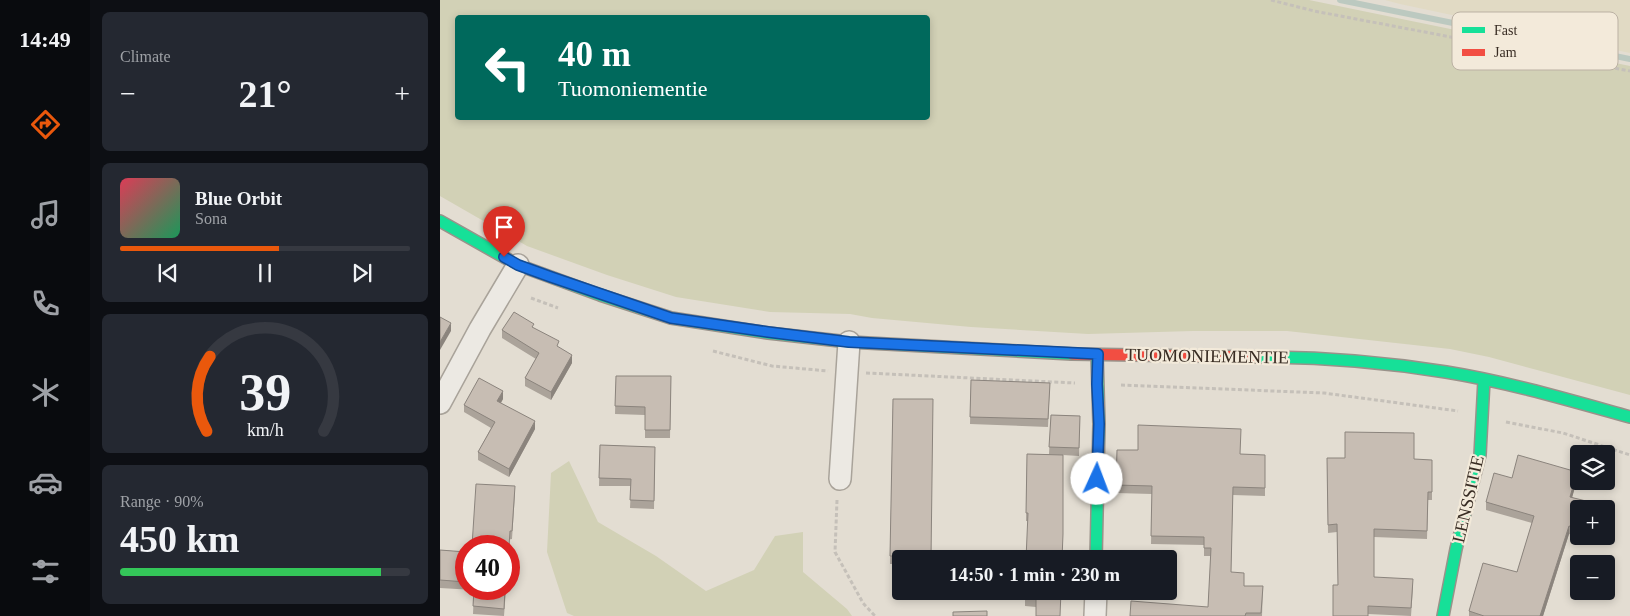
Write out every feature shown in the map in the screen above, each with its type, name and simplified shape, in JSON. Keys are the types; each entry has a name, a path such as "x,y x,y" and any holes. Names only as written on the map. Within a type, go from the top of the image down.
{"street":[{"name":"TUOMONIEMENTIE","path":"440,221 518,265 671,318 849,342 1098,354 1289,357 1372,362 1448,372 1535,391 1630,417"},
{"path":"440,403 480,328 518,265"},
{"path":"840,479 849,342"},
{"path":"1096,550 1099,424 1098,354"},
{"name":"LENSSITIE","path":"1443,616 1456,549 1480,455 1484,380"},
{"path":"1095,616 1096,600"}],"path":[{"path":"1271,0 1452,37"},
{"path":"840,479 835,552 862,603 875,616"}],"shaded area":[{"path":"1385,0 1630,0 1630,53 1618,50 1618,12 1452,12 1452,15"}],"green space":[{"path":"440,0 1309,0 1452,29 1452,70 1618,70 1618,64 1630,66 1630,395 1489,357 1450,349 1287,331 1088,334 971,327 872,318 850,314 770,312 676,297 607,275 527,246 440,196"},
{"path":"569,461 598,522 656,556 706,591 754,570 775,536 803,532 803,572 847,609 852,616 574,616 567,613 547,552 551,473"}],"building":[{"path":"514,312 534,324 532,327 559,341 557,346 572,355 551,392 525,378 539,353 502,330"},
{"path":"440,317 451,323 440,342"},
{"path":"616,376 671,376 670,430 645,430 645,407 615,406"},
{"path":"479,378 503,391 497,401 535,421 509,469 478,452 495,422 464,405"},
{"path":"971,380 1050,383 1048,419 970,417"},
{"path":"893,399 933,399 931,550 892,550 892,556 890,556"},
{"path":"1051,415 1080,416 1079,448 1049,447"},
{"path":"1138,425 1241,429 1240,454 1265,455 1265,488 1233,487 1231,572 1244,573 1244,586 1263,586 1261,613 1246,613 1245,616 1130,616 1131,601 1208,607 1211,548 1204,548 1204,537 1151,536 1152,486 1116,485 1117,450 1138,450"},
{"path":"1345,432 1414,433 1414,459 1432,460 1432,492 1428,492 1427,531 1374,529 1374,577 1413,579 1411,608 1368,606 1368,616 1333,616 1333,585 1338,585 1337,524 1328,525 1327,458 1345,458"},
{"path":"600,445 655,447 654,501 630,500 631,479 599,478"},
{"path":"1027,454 1063,455 1062,550 1026,550 1028,513 1026,513"},
{"path":"1518,455 1570,470 1570,490 1572,490 1570,497 1582,500 1570,500 1570,526 1540,616 1484,616 1469,611 1483,563 1517,572 1534,516 1486,502 1494,473 1512,478"},
{"path":"476,484 515,486 512,531 510,531 510,535 473,535"},
{"path":"440,550 455,551 455,581 440,580"},
{"path":"473,600 504,600 504,609 473,606"},
{"path":"1036,600 1061,600 1060,616 1036,616"},
{"path":"987,611 987,616 953,616 953,612"}],"waterway":[{"path":"1340,0 1452,23"},
{"path":"1618,57 1630,59"}],"traffic: fast":[{"path":"440,221 518,265 600,295 671,318 768,333 849,342 1072,354"},
{"path":"1096,550 1099,424 1097,355"},
{"path":"1256,357 1351,361 1399,365 1446,372 1515,386 1630,417"},
{"path":"1443,616 1456,549 1480,455 1484,380"}],"traffic: jam":[{"path":"1072,354 1256,357"}],"route":[{"path":"504,257 518,265 671,318 849,342 1098,354 1099,424 1097,479"}]}
